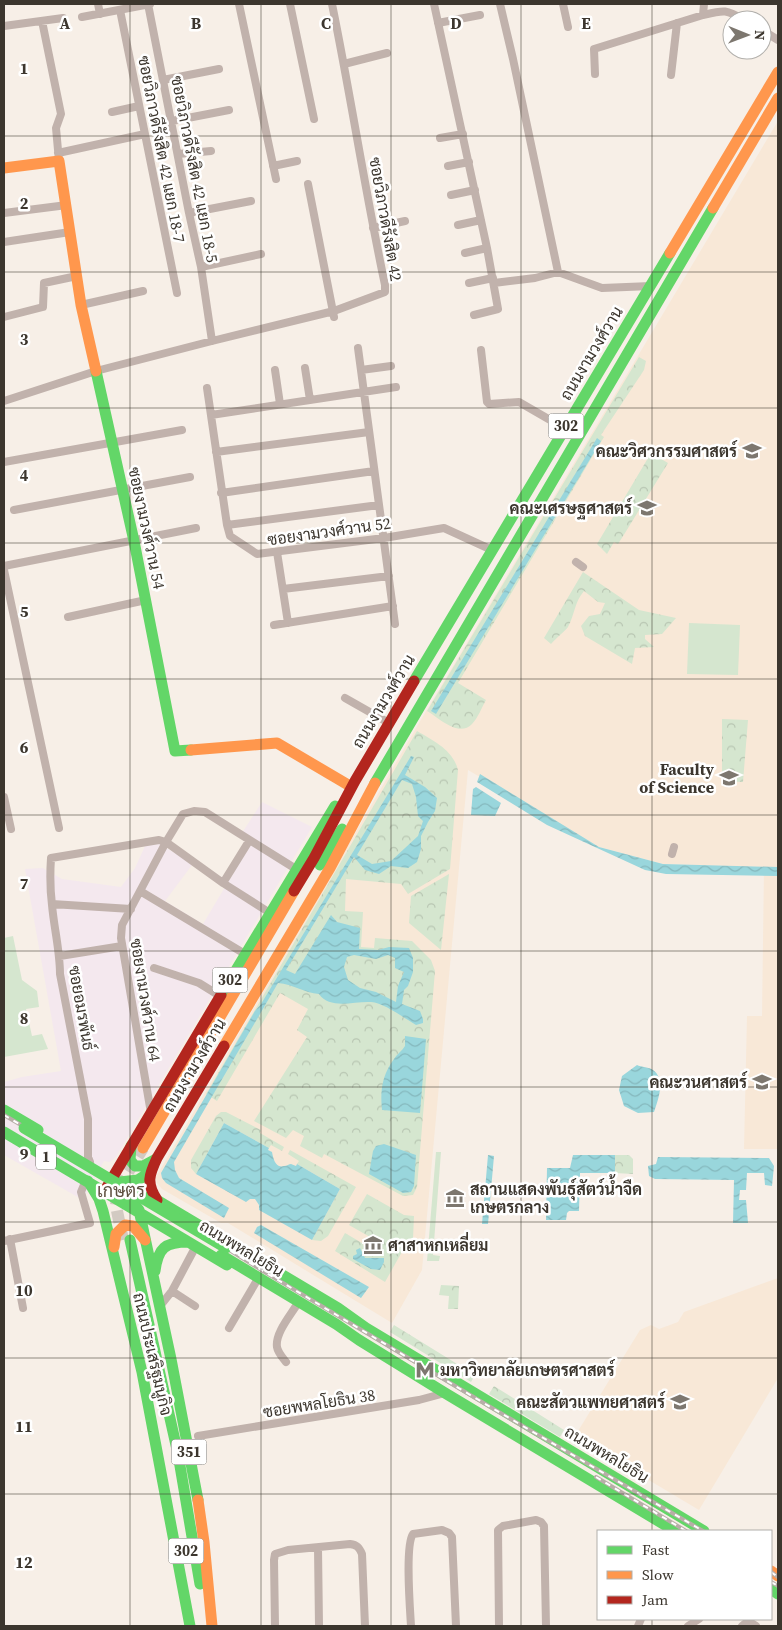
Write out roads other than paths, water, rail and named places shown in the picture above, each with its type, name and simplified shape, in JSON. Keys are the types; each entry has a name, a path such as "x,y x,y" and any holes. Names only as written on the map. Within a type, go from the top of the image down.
{"main road":[{"name":"ถนนงามวงศ์วาน","path":"149,1173 145,1150 151,1113 328,816 352,783 389,723 778,72"},
{"name":"ถนนงามวงศ์วาน","path":"113,1183 145,1150 340,832 370,791 778,98"},
{"path":"4,168 58,157"},
{"name":"ซอยงามวงศ์วาน 54","path":"58,157 82,305 134,541 175,751 277,743 352,783"},
{"name":"ถนนงามวงศ์วาน","path":"145,1150 314,858 352,783"},
{"name":"ถนนพหลโยธิน","path":"4,1110 90,1162 113,1183 127,1201 140,1213 337,1330 359,1340"},
{"name":"ถนนพหลโยธิน","path":"4,1116 22,1132"},
{"name":"ถนนพหลโยธิน","path":"4,1125 22,1132 223,1251 366,1328 702,1530"},
{"name":"1","path":"4,1132 87,1181"},
{"path":"60,1166 70,1149"},
{"path":"87,1181 113,1183 138,1180 149,1173 150,1190 154,1198 127,1201 114,1211 111,1216 108,1223 108,1233"},
{"name":"ถนนประเสริฐมนูกิจ","path":"87,1181 100,1199 142,1372 190,1626"},
{"path":"113,1183 127,1201"},
{"path":"105,1219 113,1183"},
{"name":"ถนนพหลโยธิน","path":"113,1183 154,1198 338,1308 366,1328"},
{"name":"ถนนประเสริฐมนูกิจ","path":"140,1213 196,1487 204,1542 212,1626"},
{"path":"194,1244 183,1235 184,1225 190,1222 200,1225"},
{"path":"114,1254 116,1232 125,1225 133,1226 146,1240"},
{"name":"302","path":"196,1626 190,1569 171,1463 126,1240 161,1372 178,1454 207,1626"},
{"path":"154,1280 158,1254 167,1244 176,1241 194,1244"},
{"name":"ถนนพหลโยธิน","path":"223,1251 444,1393 673,1530"}],"street":[{"path":"98,4 100,14"},
{"path":"82,17 149,4"},
{"name":"ซอยวิภาวดีรังสิต 42 แยก 18-5","path":"149,4 201,267 212,341"},
{"path":"239,4 276,179"},
{"path":"290,4 314,119"},
{"name":"ซอยวิภาวดีรังสิต 42","path":"4,401 96,371 212,341 334,314 385,292 332,4"},
{"path":"434,4 475,190 498,309 474,314"},
{"path":"500,4 558,272"},
{"path":"563,4 568,27"},
{"path":"703,15 704,4"},
{"name":"ซอยวิภาวดีรังสิต 42 แยก 18-7","path":"120,10 176,293"},
{"path":"596,74 594,49 703,15 722,12"},
{"path":"438,23 480,15"},
{"path":"4,26 63,18"},
{"name":"ซอยงามวงศ์วาน 54","path":"42,21 62,114 56,128 58,157"},
{"path":"671,75 677,23"},
{"path":"344,64 387,53"},
{"path":"164,80 218,69"},
{"path":"112,112 139,106"},
{"path":"172,121 229,110"},
{"path":"58,157 145,134"},
{"path":"440,138 462,134"},
{"path":"178,154 210,151"},
{"path":"274,166 296,161"},
{"path":"448,166 469,162"},
{"path":"308,184 334,314"},
{"path":"451,195 475,190"},
{"path":"189,213 251,201"},
{"path":"4,213 66,206"},
{"path":"458,225 481,220"},
{"path":"373,228 405,221"},
{"path":"4,242 70,232"},
{"path":"465,253 487,248"},
{"path":"201,267 261,254"},
{"path":"469,283 535,278 558,272 602,288 651,286"},
{"path":"4,317 43,307 44,283 77,276"},
{"path":"82,305 143,291"},
{"path":"358,348 396,624"},
{"path":"481,350 488,404 519,402 564,428"},
{"path":"361,370 391,366"},
{"path":"305,368 310,400"},
{"path":"275,370 280,404"},
{"path":"211,415 396,387"},
{"name":"ซอยงามวงศ์วาน 52","path":"207,388 221,493 230,536 257,554 384,538 444,528 492,550"},
{"path":"4,462 182,430"},
{"path":"216,452 369,432"},
{"path":"221,493 374,472"},
{"path":"14,510 190,477"},
{"path":"227,525 379,505"},
{"path":"4,566 196,528"},
{"path":"277,552 288,623"},
{"path":"4,570 59,828"},
{"path":"283,589 389,576"},
{"path":"68,617 146,600"},
{"path":"274,625 393,606"},
{"path":"345,698 389,723"},
{"path":"4,797 11,828"},
{"name":"ซอยงามวงศ์วาน 64","path":"151,1113 121,938 122,925 166,842 183,814 194,810 205,812 296,870"},
{"name":"ซอยอมรพันธ์","path":"90,1162 88,1157 88,1119 60,974 60,956 52,904 51,858 158,840 166,842"},
{"path":"223,883 249,841"},
{"path":"166,842 223,883 270,913"},
{"path":"140,891 245,954"},
{"path":"52,904 131,909"},
{"path":"60,956 122,946"},
{"path":"154,968 199,983 220,996"},
{"path":"23,1308 7,1240 90,1222 81,1192 87,1181"},
{"path":"160,1306 172,1291 194,1244"},
{"path":"229,1328 256,1282"},
{"path":"172,1291 195,1306"},
{"path":"286,1362 277,1346 282,1330 296,1306"},
{"name":"ซอยพหลโยธิน 38","path":"198,1436 419,1400 444,1393"},
{"path":"499,1626 498,1530 503,1526 536,1520 544,1526 546,1626"},
{"path":"411,1626 409,1554 411,1538 413,1534 442,1530 450,1533 452,1537 456,1626"},
{"path":"275,1626 275,1554 288,1550 350,1544 360,1548 362,1554 365,1626"},
{"path":"318,1548 319,1626"},
{"path":"745,1622 756,1626"}],"water":[{"path":"597,438 601,441 436,714 431,711"},
{"path":"411,756 414,757 405,775 425,787 437,798 435,811 421,836 421,849 417,862 408,868 391,866 379,874 365,870 354,857 286,970 295,974 331,915 337,922 360,928 359,949 409,948 413,958 413,972 408,986 404,990 402,1004 420,1011 423,1023 416,1025 376,1003 343,1004 329,1002 319,994 278,983 174,1162 179,1178 229,1208 224,1218 166,1183 161,1173 255,1011","holes":["402,780 412,784 416,797 418,816 423,821 418,836 391,861 372,864 357,855","354,955 376,959 388,955 395,958 395,968 404,972 398,986 396,1002 376,992 360,988 348,980 344,967 347,957"]},
{"path":"480,774 599,847 663,864 778,867 778,876 666,874 645,870 547,825 477,782"},
{"path":"476,787 501,803 495,816 471,815 473,789"},
{"path":"405,1036 426,1039 420,1113 382,1110 381,1096 384,1077 395,1057 405,1046"},
{"path":"637,1065 653,1070 659,1079 660,1090 654,1112 638,1113 624,1106 619,1090 622,1076"},
{"path":"224,1123 269,1148 268,1150 272,1152 278,1166 291,1164 296,1166 297,1164 340,1189 312,1240 259,1210 259,1205 255,1199 250,1199 246,1202 196,1174"},
{"path":"384,1144 416,1155 414,1186 411,1192 403,1193 369,1174 373,1151 376,1146"},
{"path":"488,1155 494,1156 488,1224 482,1224"},
{"path":"573,1155 615,1155 615,1173 580,1173 579,1211 569,1211 566,1220 546,1220 547,1168 570,1168"},
{"path":"658,1157 769,1158 774,1166 772,1186 765,1185 764,1173 747,1173 746,1190 740,1190 739,1200 746,1200 748,1223 733,1223 734,1180 655,1179 649,1176 648,1166 656,1164"},
{"path":"261,1225 369,1287 361,1298 254,1233 257,1227"},
{"path":"360,1248 365,1258 384,1258 380,1270 371,1269 353,1259 353,1256 357,1254 356,1250"}],"tunnel":[{"path":"123,1240 116,1206 118,1188 143,1148"}],"railway":[{"path":"4,1115 492,1408 701,1530"},
{"path":"596,1477 684,1530"},
{"path":"772,1573 778,1577"},
{"path":"772,1583 778,1586"}],"place":[{"name":"คณะวิศวกรรมศาสตร์","path":"752,451"},
{"name":"คณะเศรษฐศาสตร์","path":"647,508"},
{"name":"Faculty of Science","path":"729,778"},
{"name":"คณะวนศาสตร์","path":"762,1082"},
{"name":"สถานแสดงพันธุ์สัตว์น้ำจืด เกษตรกลาง","path":"455,1198"},
{"name":"ศาสาหกเหลี่ยม","path":"373,1245"},
{"name":"มหาวิทยาลัยเกษตรศาสตร์","path":"425,1370"},
{"name":"คณะสัตวแพทยศาสตร์","path":"680,1402"}],"district":[{"name":"เกษตร","path":"121,1191"}]}
